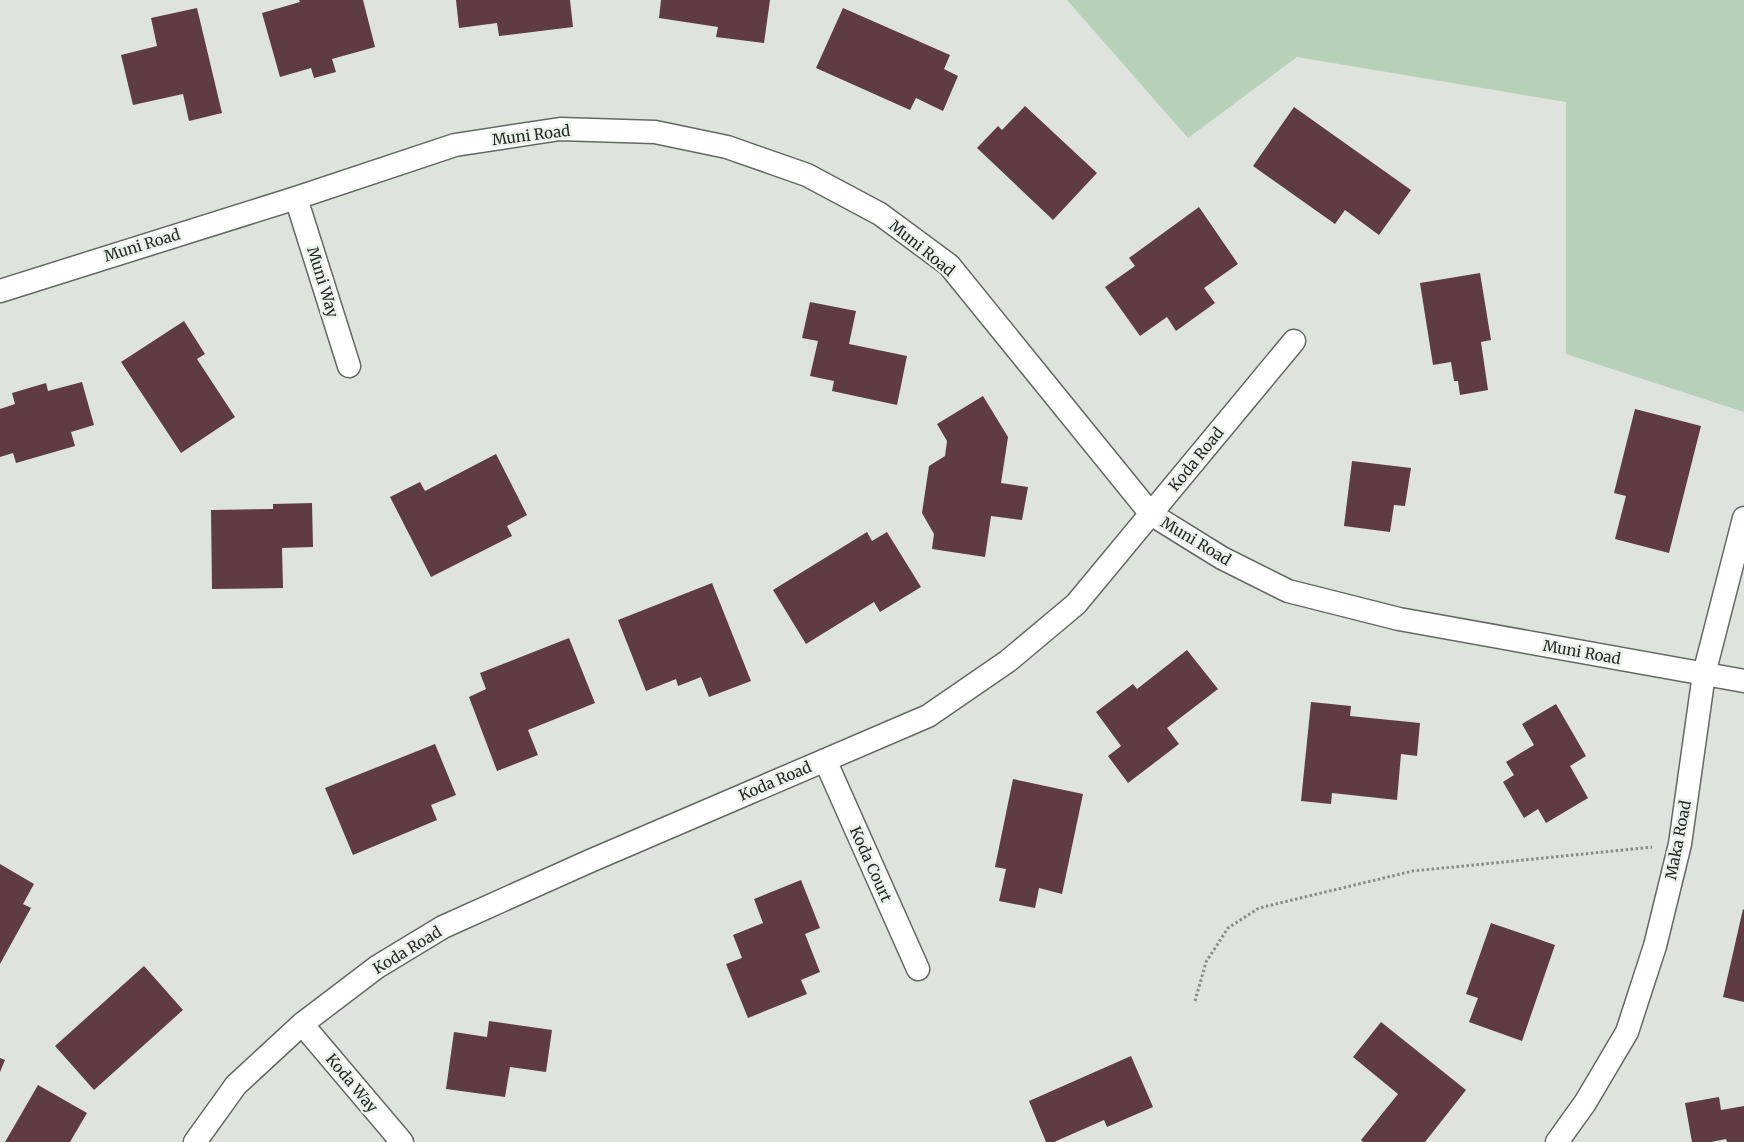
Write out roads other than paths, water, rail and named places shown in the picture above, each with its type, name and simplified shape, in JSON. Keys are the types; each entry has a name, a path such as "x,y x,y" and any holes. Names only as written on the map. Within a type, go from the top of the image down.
{"street":[{"name":"Muni Road","path":"0,291 296,198 455,145 560,129 655,132 727,147 807,175 880,214 949,265 1151,514 1222,558 1288,591 1399,619 1744,680"},
{"name":"Muni Way","path":"296,198 349,366"},
{"name":"Koda Road","path":"195,1142 236,1085 302,1024 377,967 443,927 590,861 928,716 1008,661 1076,604 1294,340"},
{"name":"Maka Road","path":"1557,1142 1585,1103 1627,1032 1655,946 1680,844 1704,674 1744,518"},
{"name":"Koda Court","path":"825,760 918,969"},
{"name":"Koda Way","path":"302,1024 402,1142"}]}
